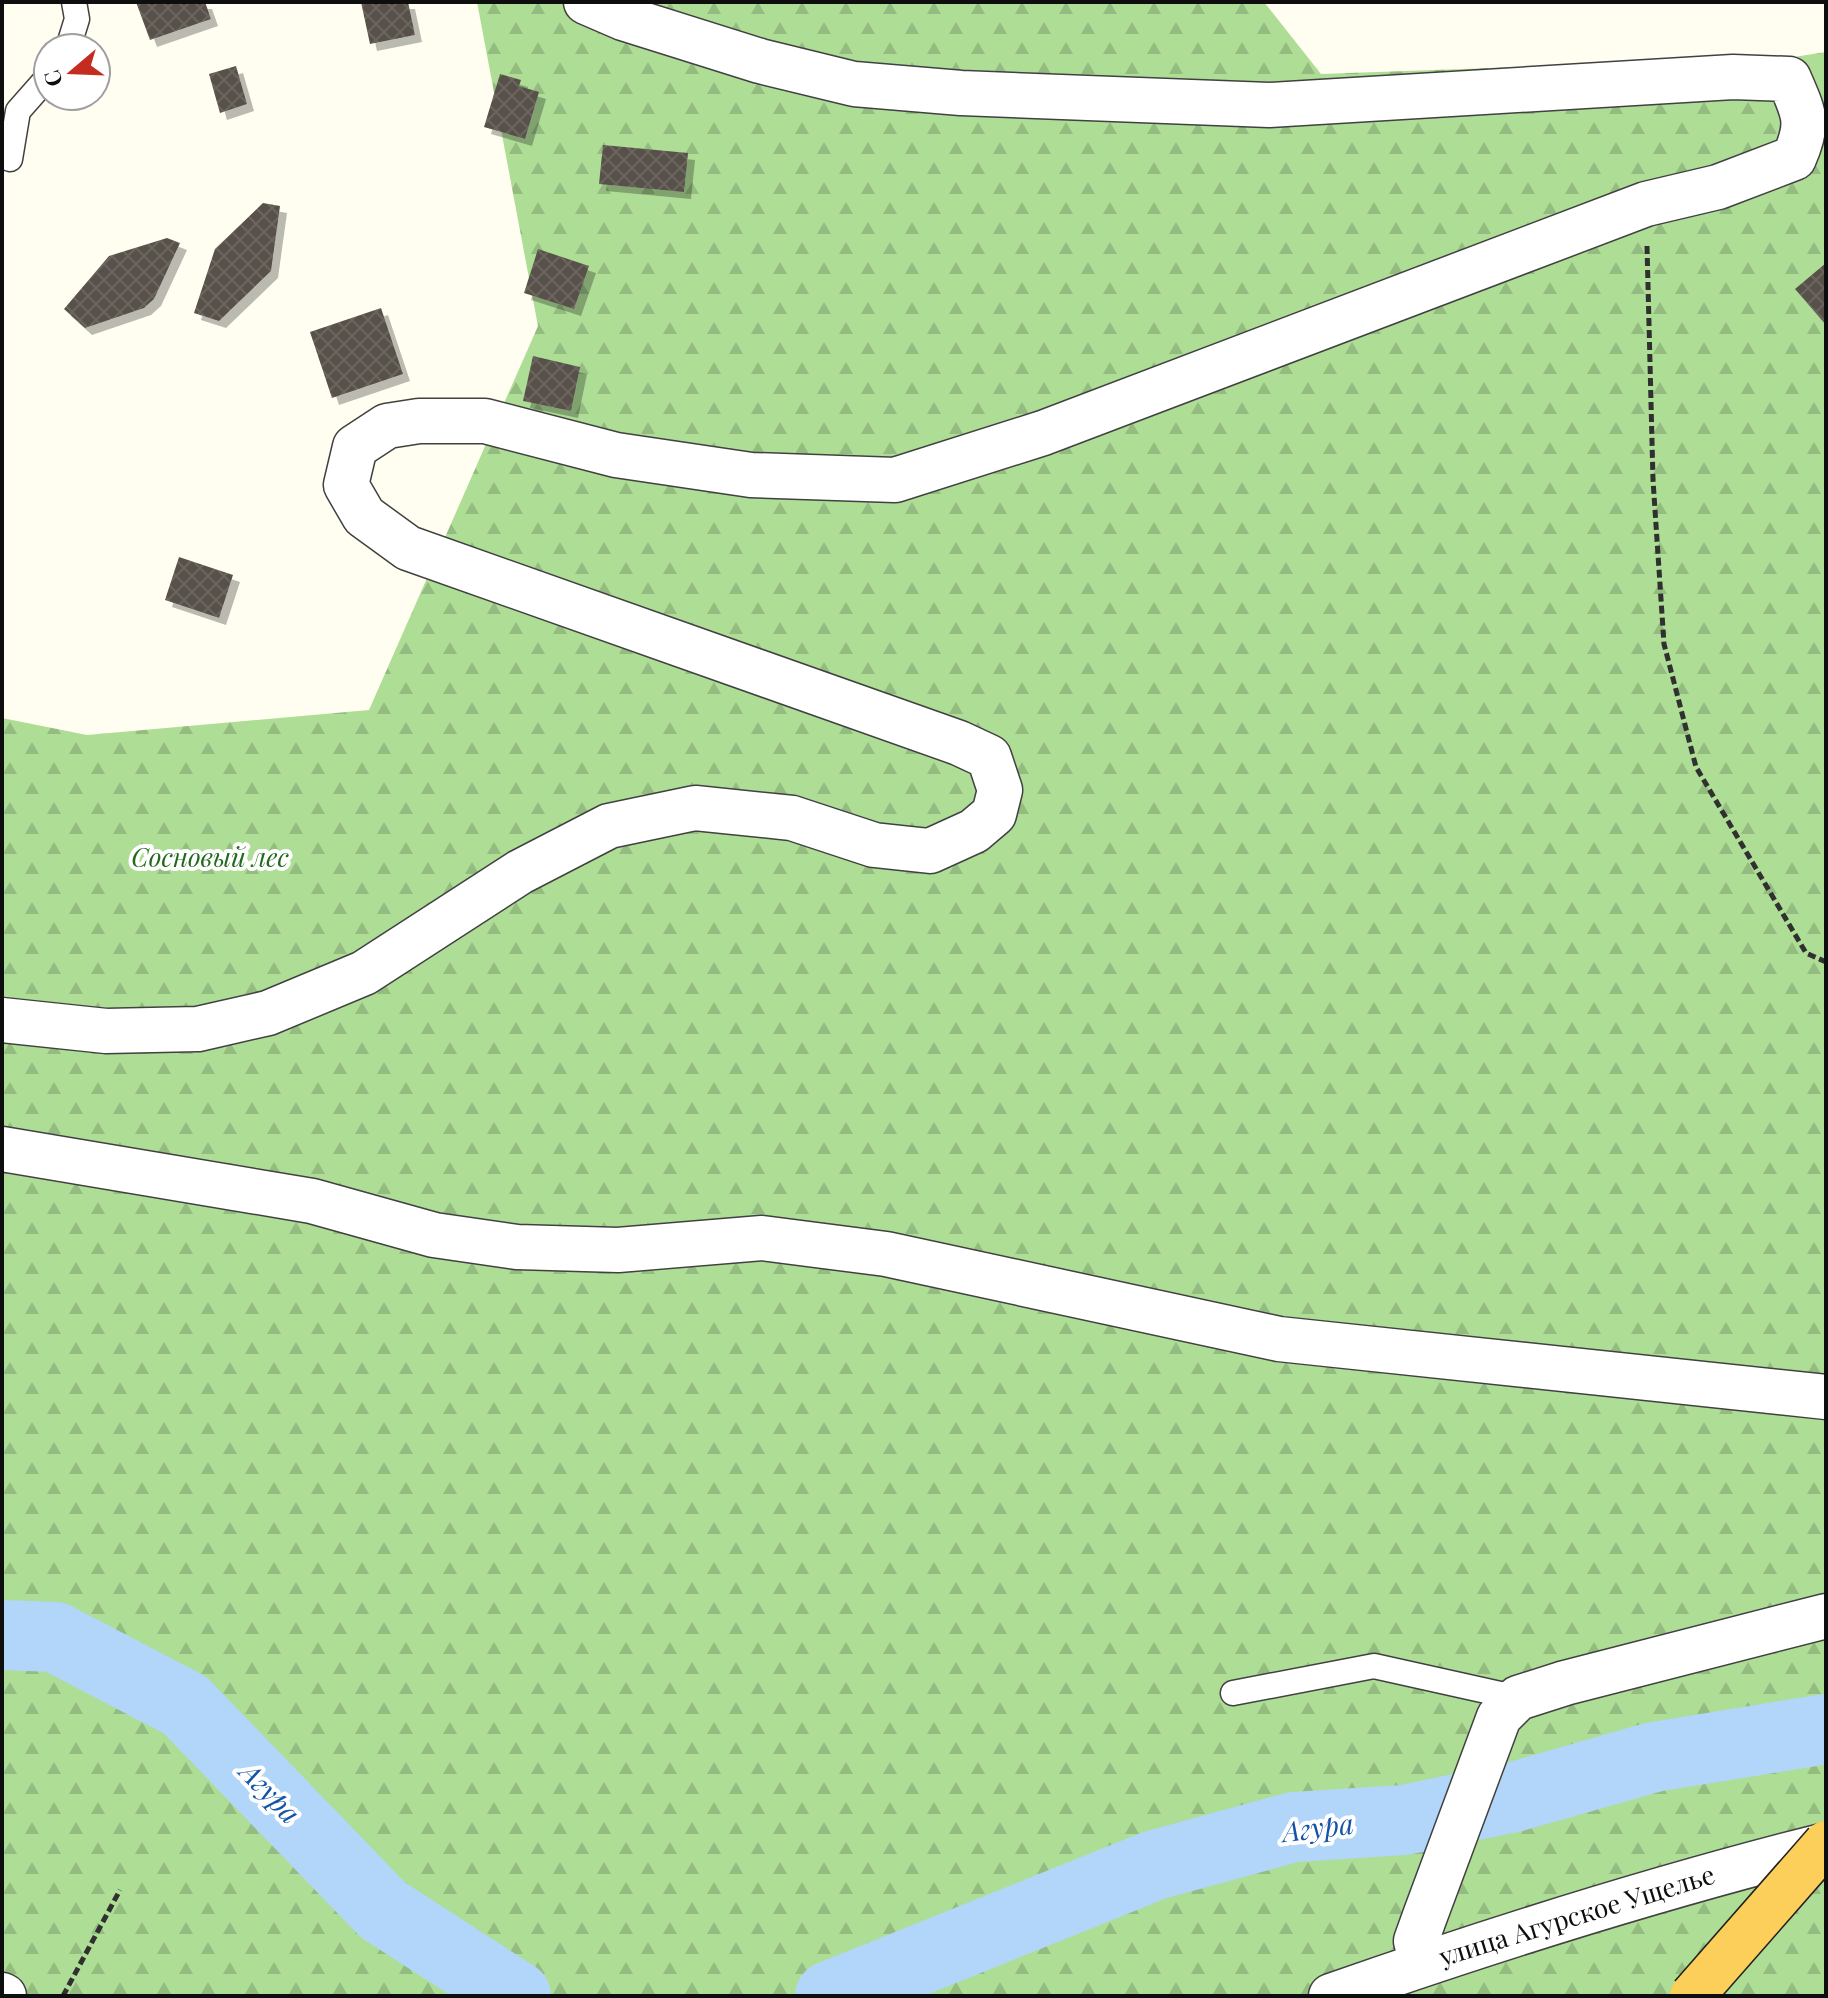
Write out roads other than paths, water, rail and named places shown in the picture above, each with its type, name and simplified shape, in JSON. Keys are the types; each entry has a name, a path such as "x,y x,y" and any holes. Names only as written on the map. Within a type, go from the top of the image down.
{"highway":[{"path":"1692,1996 1826,1844"}],"street":[{"path":"2,1020 106,1031 198,1029 268,1013 364,973 520,872 609,826 695,808 792,818 874,845 930,851 974,831 994,814 1000,790 989,757 959,743 408,548 364,516 346,485 355,447 387,426 419,421 485,421 616,455 751,475 895,480 1073,422 1646,204 1718,187 1794,158 1815,113 1789,79 1733,77 1269,105 961,93 854,84 760,61 623,18 586,2"},
{"path":"2,1149 312,1201 434,1235 517,1247 618,1250 762,1238 886,1254 1279,1339 1826,1397"},
{"path":"1422,1964 1416,1941 1508,1708 1613,1670 1826,1616"},
{"name":"улица Агурское Ущелье","path":"1331,1996 1422,1964 1713,1874 1826,1844"}],"lane":[{"path":"73,32 77,19 74,2"},
{"path":"10,159 18,111 32,95"},
{"path":"1233,1693 1374,1666 1508,1708"}],"waterway":[{"name":"Агура","path":"2,1635 55,1637 185,1705 383,1910 516,1996"},
{"name":"Агура","path":"830,1996 1155,1865 1294,1827 1404,1820 1514,1797 1654,1757 1826,1729"}],"park label":[{"name":"Сосновый лес","path":"210,858"}]}
